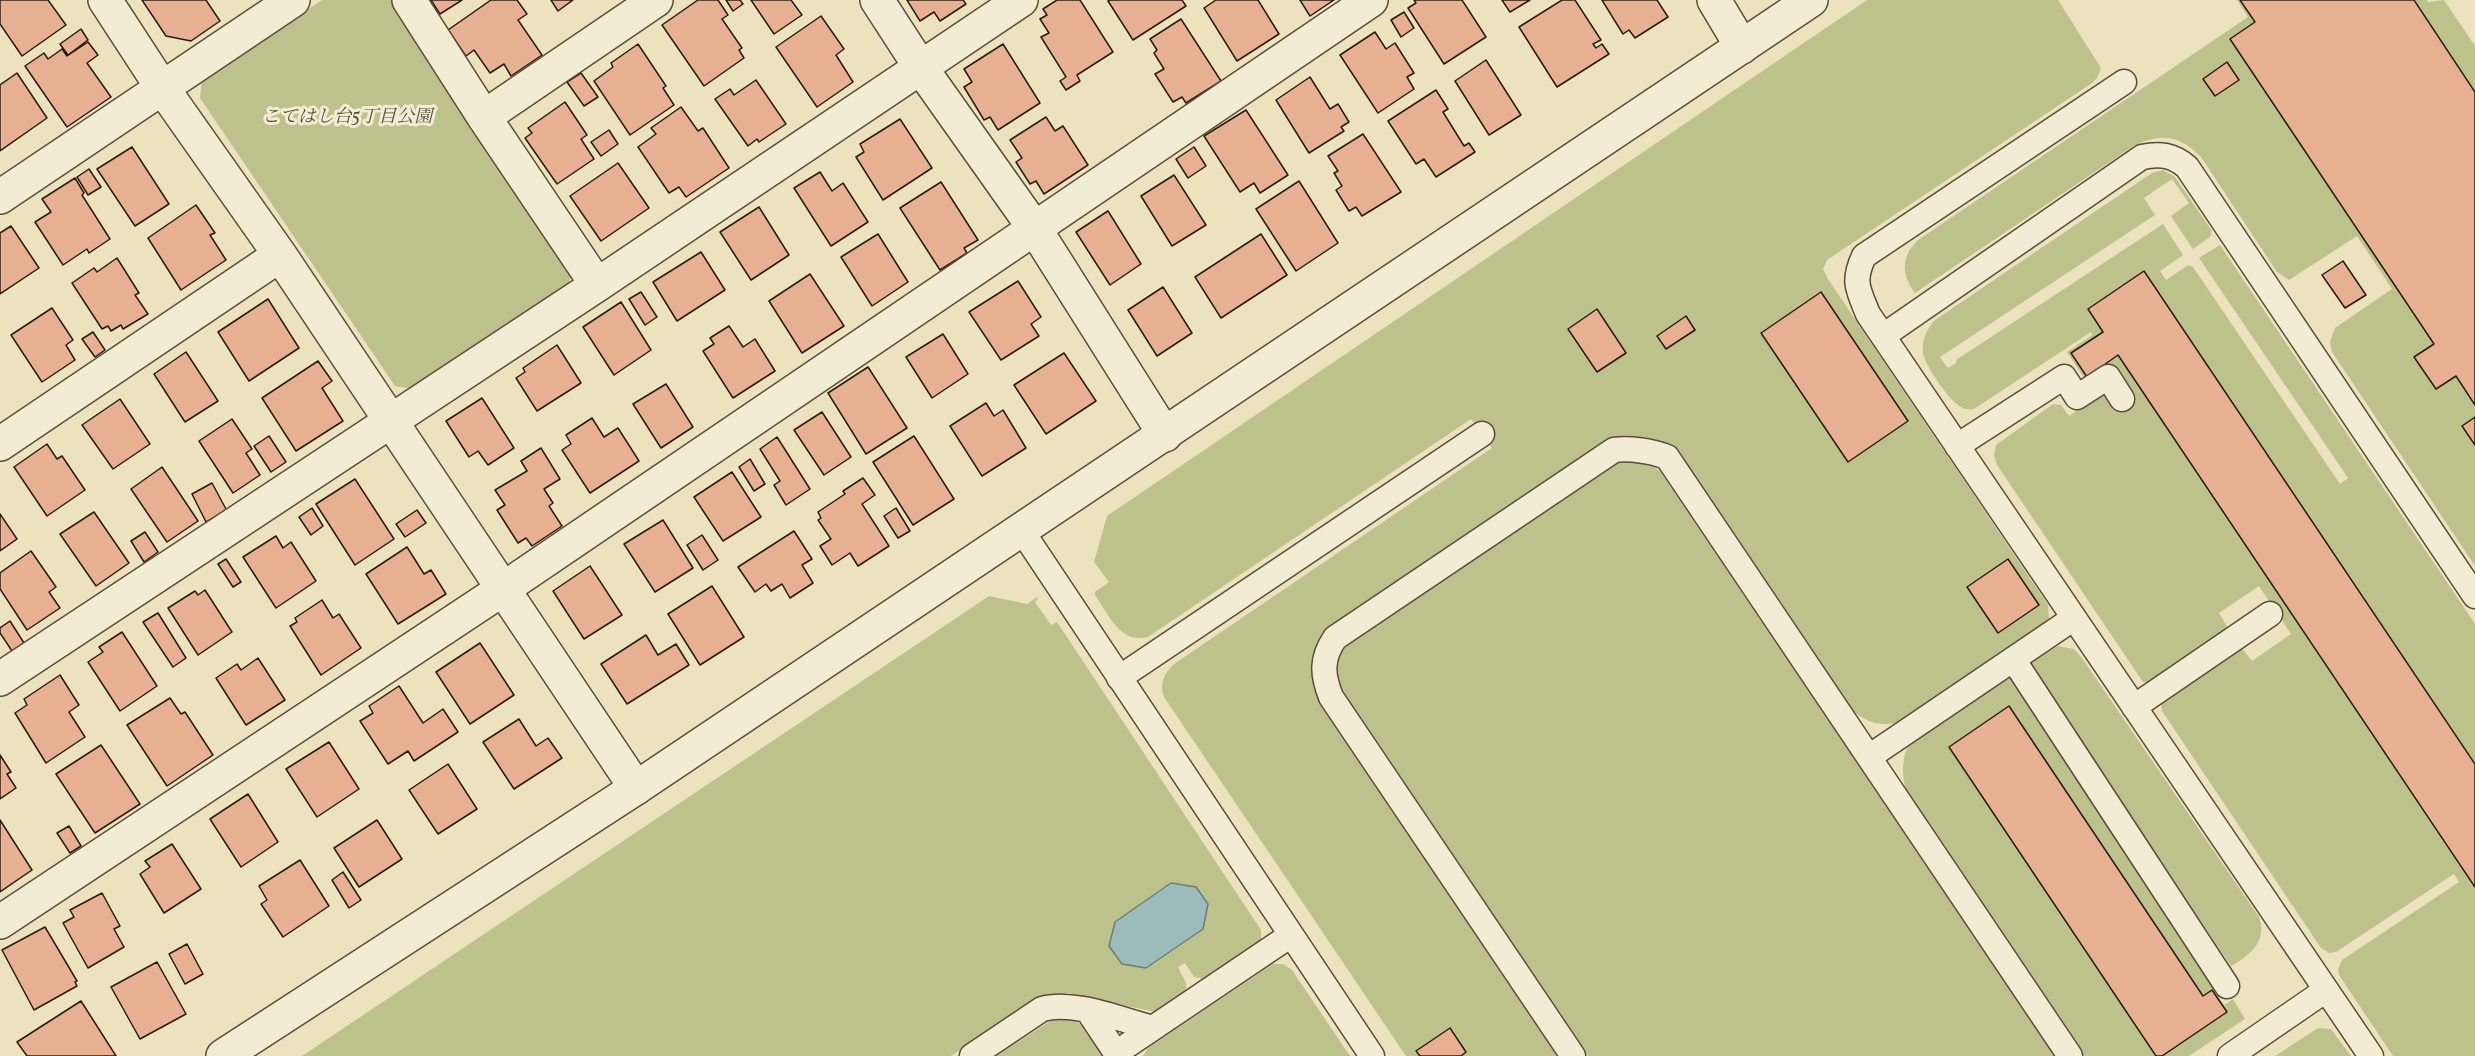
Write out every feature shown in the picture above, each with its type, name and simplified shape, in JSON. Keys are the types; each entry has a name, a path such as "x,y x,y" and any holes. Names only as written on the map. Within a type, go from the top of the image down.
{"street":[{"path":"105,0 161,86 280,255 636,788"},
{"path":"0,197 161,86 292,0"},
{"path":"409,0 484,117 597,285"},
{"path":"484,117 656,0"},
{"path":"877,0 921,68 1035,229 1165,435"},
{"path":"0,679 597,285 1021,0"},
{"path":"0,922 503,589 1371,0"},
{"path":"1714,0 1742,47"},
{"path":"223,1056 636,788 1811,0"},
{"path":"0,444 280,255"}],"lane":[{"path":"2124,81 1864,256 1856,274 1859,292 1868,314 2371,1056"},
{"path":"1883,336 2142,157 2155,154 2168,155 2187,167 2475,596"},
{"path":"1958,446 2064,377 2077,397 2108,377 2122,399"},
{"path":"1119,678 1482,434"},
{"path":"1573,1056 1331,697 1324,680 1323,666 1327,651 1335,638 1614,450 1623,449 1667,457 2070,1056"},
{"path":"1022,531 1372,1056"},
{"path":"2134,707 2271,614"},
{"path":"1869,757 2074,618"},
{"path":"2013,659 2227,986"},
{"path":"1088,1011 1117,1055 1291,935"},
{"path":"2230,1056 2326,990"},
{"path":"972,1056 1042,1009 1054,1006 1066,1006 1153,1028"}],"green space":[{"name":"こてはし台5丁目公園","path":"322,0 401,0 575,260 568,288 418,390 395,386 200,98 202,79"},
{"path":"1867,0 2058,0 2101,68 2092,83 1827,260 1823,269 2048,605 2049,618 2042,627 1900,722 1880,724 1868,721 1851,709 1671,447 1642,437 1626,437 1612,439 1326,631 1315,659 1316,689 1560,1056 1406,1056 1164,697 1162,683 1174,664 1492,448 1471,419 1148,637 1138,638 1123,632 1116,626 1095,595 1095,592 1109,582 1094,562 1107,516"},
{"path":"2237,0 2427,0 2428,2 2444,0 2475,46 2475,566 2332,352 2330,342 2335,328 2392,289 2357,236 2289,280 2277,272 2201,157 2178,140 2162,138 2135,145 1915,293 1907,279 1906,259 1908,252 1918,240 2248,17"},
{"path":"2163,170 2175,177 2212,231 2210,237 2193,249 2171,216 2189,203 2172,179 2144,198 2155,215 1940,357 1948,368 1957,362 1956,360 2163,224 2183,255 2160,271 2166,280 2188,265 2193,267 2340,484 2348,478 2199,258 2220,245 2475,624 2475,1056 2393,1056 2339,975 2338,970 2342,960 2459,882 2454,874 2336,952 2329,953 2321,948 2162,711 2161,703 2240,646 2252,661 2291,634 2259,586 2219,613 2228,628 2227,634 2148,683 2143,682 1997,465 1994,455 1996,445 2053,404 2061,405 2069,416 2101,394 2107,396 2119,413 2136,401 2112,365 2086,381 2067,352 2092,335 2091,332 1974,409 1963,408 1953,400 1932,373 1923,354 1925,336 1935,320 2152,173"},
{"path":"1619,460 1651,464 1660,471 2055,1056 1588,1056 1340,687 1337,666 1345,647"},
{"path":"989,596 1027,604 1037,597 1035,602 1051,625 1057,622 1261,930 1261,941 1205,979 1194,977 1185,963 1178,967 1186,983 1185,994 1162,1010 1155,1012 1069,993 1038,997 951,1056 302,1056"},
{"path":"2058,646 2074,649 2082,658 2259,917 2261,933 2256,946 2231,966 2028,664"},
{"path":"2012,675 2224,1005 2233,999 2245,1019 2189,1056 2084,1056 1908,799 1903,763 1911,743"},
{"path":"1273,964 1283,964 1292,970 1350,1056 1143,1056 1148,1048"},
{"path":"1055,1018 1074,1021 1086,1028 1106,1056 996,1056"},
{"path":"2318,1028 2331,1029 2351,1056 2275,1056"}],"water":[{"path":"1171,883 1196,887 1208,904 1203,929 1146,968 1122,964 1109,946 1115,922"}],"building":[{"path":"0,0 48,0 66,25 22,56 0,24"},
{"path":"142,0 206,0 220,21 191,41 166,36"},
{"path":"431,0 462,0 440,14"},
{"path":"491,0 517,0 527,14 518,20 542,55 511,76 504,64 490,73 474,50 466,56 448,30"},
{"path":"551,0 573,0 558,11"},
{"path":"698,0 718,0 728,15 722,19 742,48 739,50 744,58 704,86 662,25"},
{"path":"726,0 740,0 743,4 733,11"},
{"path":"751,0 791,0 802,15 774,34"},
{"path":"907,0 963,0 966,4 940,21 934,12 920,21"},
{"path":"1057,0 1080,0 1113,52 1077,75 1080,81 1066,90 1060,81 1066,77 1041,37 1049,33 1040,19 1047,15 1043,9"},
{"path":"1182,0 1186,6 1133,40 1108,1"},
{"path":"1216,0 1258,0 1279,34 1237,61 1204,8"},
{"path":"1300,0 1334,0 1310,16"},
{"path":"1414,0 1462,0 1486,37 1444,64 1408,8 1416,3"},
{"path":"1502,0 1530,0 1510,12"},
{"path":"1562,0 1575,0 1601,40 1593,44 1596,48 1602,44 1609,54 1557,87 1519,27"},
{"path":"1602,0 1657,0 1668,17 1635,38 1629,30 1623,34"},
{"path":"2240,0 2414,0 2475,92 2475,405 2456,376 2436,389 2414,357 2434,344 2230,39 2255,22"},
{"path":"1404,12 1414,28 1401,37 1391,20"},
{"path":"821,16 844,49 836,55 853,82 817,107 776,47"},
{"path":"1181,19 1221,81 1186,103 1182,97 1173,102 1155,74 1164,69 1154,53 1157,50 1150,39"},
{"path":"81,29 88,40 68,55 60,44"},
{"path":"1375,32 1386,49 1395,43 1414,73 1407,77 1414,89 1378,113 1340,55"},
{"path":"88,42 98,55 87,63 111,97 67,127 25,66 44,53 48,59 62,49 67,56"},
{"path":"638,44 666,86 663,88 674,105 630,135 594,81 613,67 611,63"},
{"path":"1003,44 1040,103 998,130 990,117 984,120 964,87 972,82 964,69"},
{"path":"1486,60 1521,115 1489,135 1455,81"},
{"path":"2227,62 2239,80 2215,96 2203,79"},
{"path":"17,73 47,118 0,151 0,85"},
{"path":"581,73 598,97 584,106 567,82"},
{"path":"1310,77 1330,109 1338,104 1349,122 1341,127 1344,131 1309,153 1276,100"},
{"path":"756,80 786,124 759,142 757,139 748,146 715,99 730,89 734,95"},
{"path":"1436,90 1448,109 1443,112 1464,146 1469,143 1475,152 1436,177 1424,159 1416,164 1388,121"},
{"path":"565,102 587,135 581,139 594,159 557,184 525,138 532,133 528,128"},
{"path":"681,107 698,131 703,128 729,168 686,197 679,187 669,193 638,147 656,134 651,128"},
{"path":"1246,110 1288,175 1260,193 1254,183 1240,192 1204,136"},
{"path":"1046,117 1055,131 1063,126 1088,165 1044,194 1036,181 1030,184 1016,162 1022,158 1010,140"},
{"path":"900,119 932,168 883,200 856,157 864,152 860,144"},
{"path":"609,130 618,144 601,156 591,142"},
{"path":"1363,134 1401,192 1362,216 1356,207 1349,211 1336,190 1342,186 1334,173 1338,171 1328,156"},
{"path":"132,147 169,204 135,226 97,169"},
{"path":"1194,147 1206,166 1188,178 1176,159"},
{"path":"618,163 649,208 601,241 570,196"},
{"path":"89,169 101,187 88,195 77,177"},
{"path":"820,172 832,191 843,183 868,222 831,246 794,188"},
{"path":"1174,175 1206,225 1172,246 1141,196"},
{"path":"75,178 84,193 82,195 110,239 89,253 87,249 63,265 35,222 51,212 42,199"},
{"path":"1299,181 1338,243 1296,271 1256,209"},
{"path":"941,182 978,240 964,248 967,253 940,270 900,208"},
{"path":"196,205 215,233 210,235 226,260 181,290 148,238"},
{"path":"759,207 789,255 751,280 720,232"},
{"path":"1108,211 1141,264 1110,285 1076,232"},
{"path":"11,226 39,268 0,294 0,233"},
{"path":"878,234 908,282 872,306 841,257"},
{"path":"1261,234 1287,275 1221,318 1195,277"},
{"path":"701,252 725,290 677,321 653,282"},
{"path":"117,258 139,293 135,295 148,314 123,329 121,325 111,331 108,326 102,329 72,283 94,268 97,272"},
{"path":"2343,261 2366,295 2345,308 2322,275"},
{"path":"2144,271 2475,764 2475,887 2118,355 2087,377 2071,353 2103,332 2088,309"},
{"path":"810,274 844,326 802,353 769,301"},
{"path":"1018,281 1041,317 1031,324 1039,336 1001,360 969,312"},
{"path":"1163,287 1192,333 1157,356 1128,310"},
{"path":"641,292 657,317 645,325 629,299"},
{"path":"1821,292 1908,421 1848,462 1761,333"},
{"path":"268,299 299,348 249,381 218,332"},
{"path":"621,302 651,350 614,375 583,327"},
{"path":"52,308 73,340 66,345 75,360 42,382 11,335"},
{"path":"1597,309 1626,353 1597,372 1568,329"},
{"path":"1686,316 1695,330 1666,349 1657,336"},
{"path":"729,326 743,347 755,339 775,371 733,398 703,351 714,344 710,338"},
{"path":"93,332 105,350 95,357 82,339"},
{"path":"943,334 968,374 932,398 906,357"},
{"path":"557,345 581,383 537,411 516,378 525,372 523,368"},
{"path":"186,352 218,401 185,422 154,374"},
{"path":"1064,353 1096,401 1046,434 1014,385"},
{"path":"318,361 332,381 322,388 343,421 296,451 262,398"},
{"path":"868,367 907,428 866,454 828,393"},
{"path":"666,384 693,427 661,448 633,404"},
{"path":"482,398 514,448 488,465 478,451 469,457 446,421"},
{"path":"120,399 150,444 113,469 82,425"},
{"path":"986,403 994,416 1003,410 1026,448 982,476 950,426"},
{"path":"822,412 851,457 824,475 794,430"},
{"path":"2475,417 2475,445 2462,426"},
{"path":"592,418 604,437 618,428 639,461 590,493 562,450 571,444 566,435"},
{"path":"232,419 252,449 246,453 260,475 233,493 199,441"},
{"path":"269,436 286,462 271,472 254,446"},
{"path":"914,436 954,499 913,525 873,462"},
{"path":"777,437 810,489 786,505 774,485 780,481 760,449"},
{"path":"47,444 57,459 62,456 85,490 47,516 14,467"},
{"path":"541,448 560,479 544,489 553,503 549,506 562,526 532,546 526,538 518,543 497,510 505,505 495,490 527,471 521,461"},
{"path":"750,459 765,484 754,491 739,467"},
{"path":"162,467 198,521 167,542 131,489"},
{"path":"732,472 761,517 723,541 694,497"},
{"path":"863,478 875,495 862,504 889,546 858,566 850,553 832,565 820,546 831,539 818,520 821,518 818,512 845,494 843,491"},
{"path":"355,479 394,539 355,565 316,504"},
{"path":"212,483 227,511 206,522 192,494"},
{"path":"312,508 323,526 311,535 299,517"},
{"path":"896,508 910,531 898,538 884,516"},
{"path":"417,510 426,523 405,537 396,524"},
{"path":"94,512 129,563 96,586 60,534"},
{"path":"0,514 17,539 0,551"},
{"path":"663,520 693,568 655,592 624,544"},
{"path":"794,531 812,559 802,565 813,583 790,598 782,584 771,591 766,584 755,592 738,567"},
{"path":"145,532 158,552 144,562 131,541"},
{"path":"702,535 718,560 703,570 687,545"},
{"path":"276,536 283,548 291,542 316,581 276,608 243,557"},
{"path":"407,547 424,574 431,570 446,594 398,624 366,574"},
{"path":"31,551 56,587 49,592 60,608 27,630 0,589 0,573"},
{"path":"226,559 241,582 233,587 218,564"},
{"path":"2008,559 2039,605 1998,633 1967,587"},
{"path":"590,566 622,615 584,639 553,591"},
{"path":"712,586 744,637 700,665 668,614"},
{"path":"205,590 232,632 198,655 168,608 195,591 198,595"},
{"path":"322,600 333,618 339,614 361,648 321,675 290,626 297,622 295,618"},
{"path":"158,613 186,658 173,667 143,622"},
{"path":"10,621 24,643 12,651 0,633 0,628"},
{"path":"122,632 157,686 120,711 88,662 103,652 99,647"},
{"path":"646,635 658,655 676,644 689,665 627,704 601,664"},
{"path":"480,643 514,695 470,724 436,672"},
{"path":"258,658 285,700 246,725 216,678 237,664 241,670"},
{"path":"60,675 79,705 69,712 85,737 46,763 15,713 27,705 24,699"},
{"path":"399,686 423,723 443,709 458,732 414,761 408,751 388,764 360,721 373,713 369,706"},
{"path":"170,698 181,714 185,712 213,755 167,786 127,725"},
{"path":"2009,706 2203,996 2212,990 2227,1012 2162,1056 2156,1056 1949,747"},
{"path":"519,719 536,746 548,738 562,758 514,789 483,742"},
{"path":"329,742 359,789 317,817 286,769"},
{"path":"101,745 140,804 95,833 56,774"},
{"path":"0,755 11,772 7,774 16,788 0,799"},
{"path":"448,764 477,809 438,834 409,790"},
{"path":"248,794 278,842 241,867 210,819"},
{"path":"0,820 32,870 0,892"},
{"path":"377,820 402,859 359,887 334,848"},
{"path":"69,826 81,846 70,853 57,833"},
{"path":"172,844 201,889 164,913 140,874 150,867 145,861"},
{"path":"300,860 329,906 283,937 261,904 267,900 259,886"},
{"path":"343,872 361,900 349,908 332,880"},
{"path":"102,893 120,926 114,929 124,947 88,968 63,923 74,917 70,910"},
{"path":"45,927 77,981 75,982 77,986 34,1010 2,950"},
{"path":"187,944 203,974 185,984 169,954"},
{"path":"157,962 186,1014 140,1039 111,987"},
{"path":"81,1001 116,1056 27,1056 17,1042"},
{"path":"1450,1028 1466,1052 1461,1056 1420,1056 1416,1051"}]}
